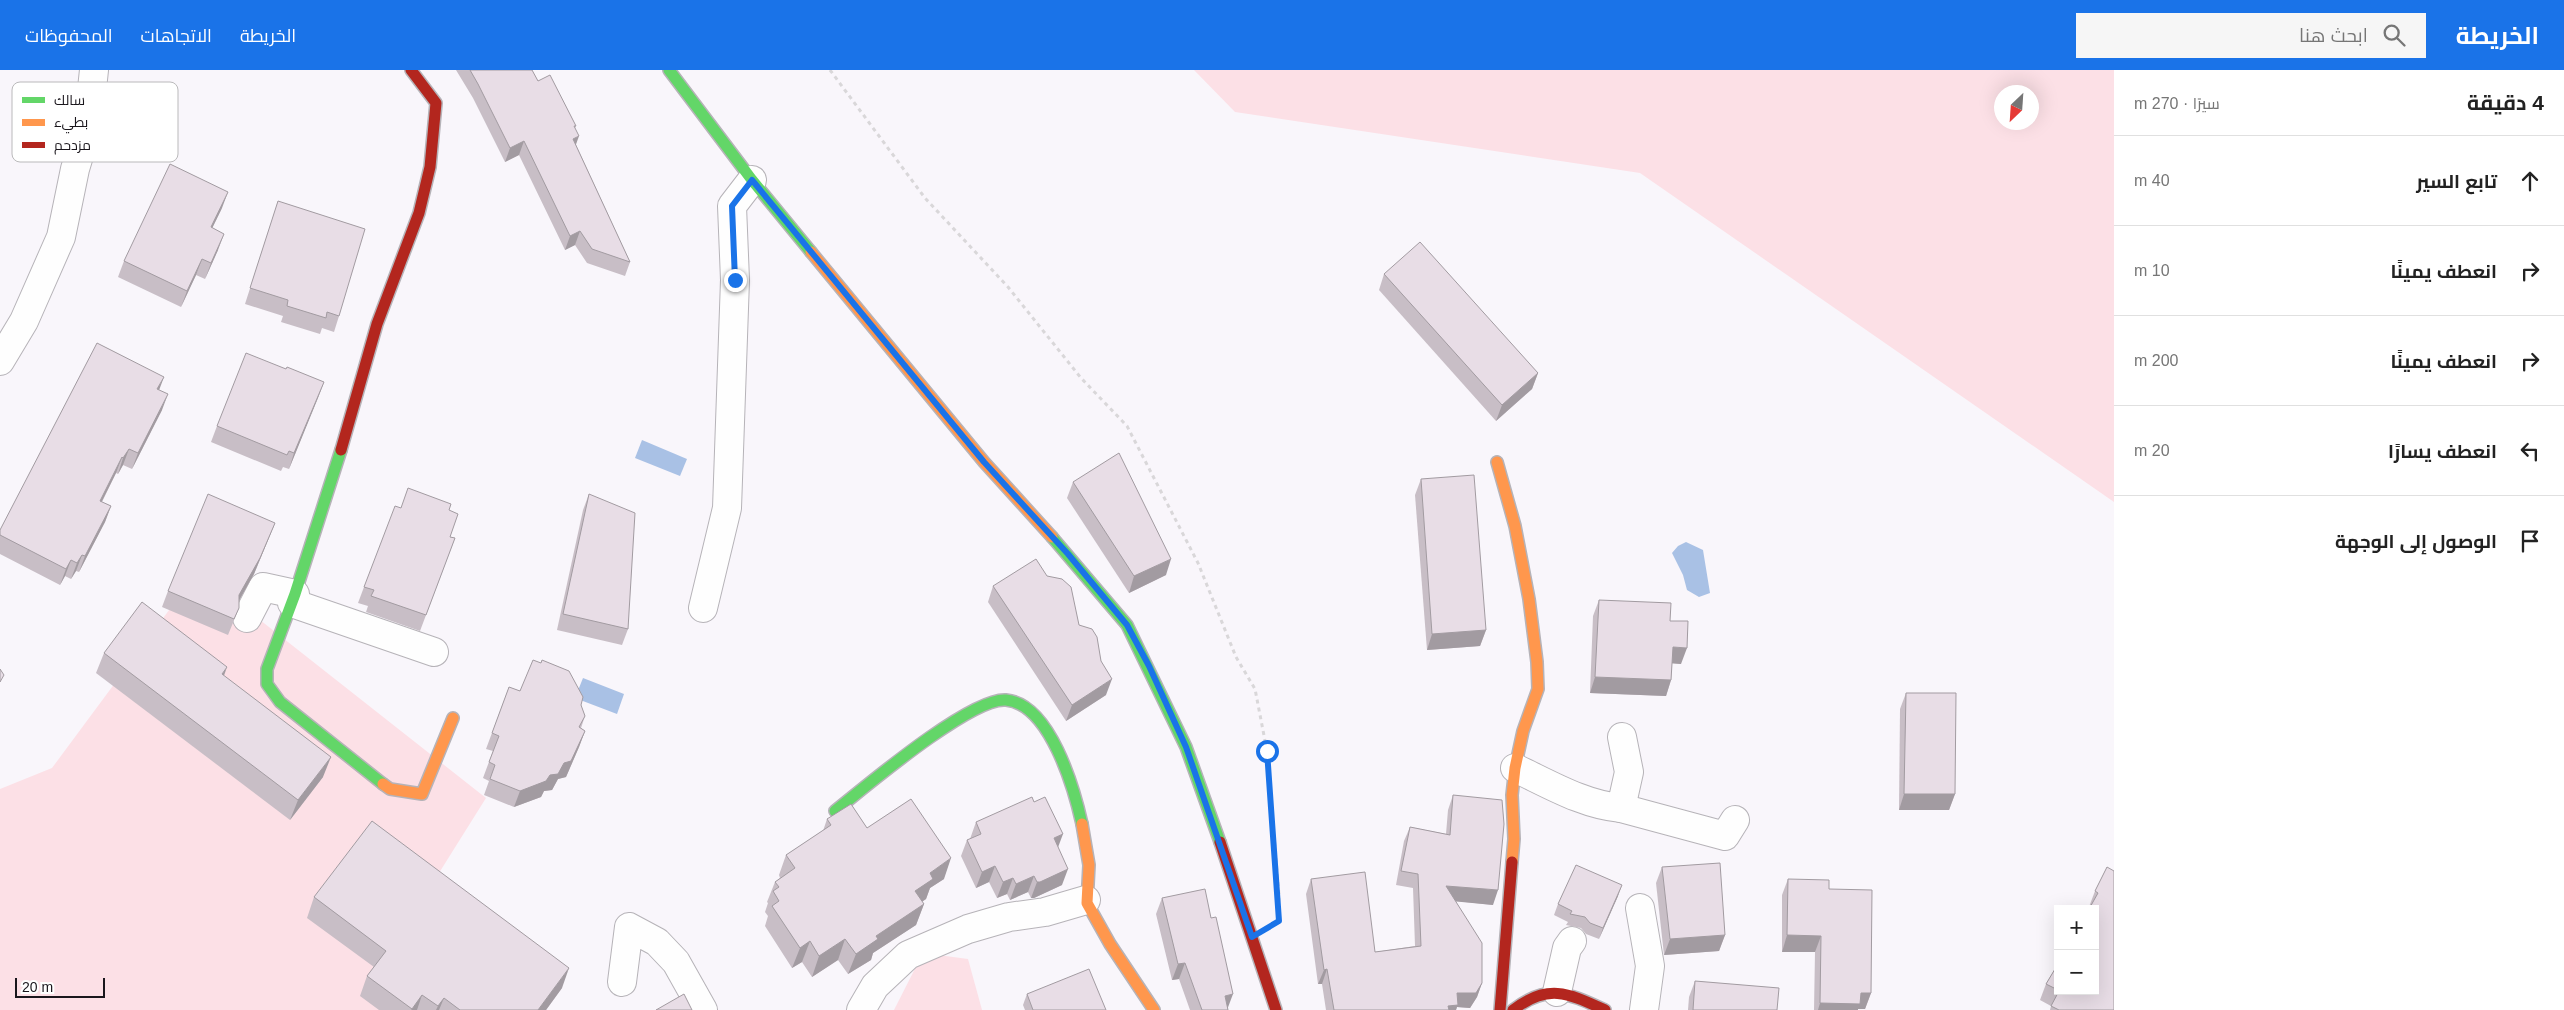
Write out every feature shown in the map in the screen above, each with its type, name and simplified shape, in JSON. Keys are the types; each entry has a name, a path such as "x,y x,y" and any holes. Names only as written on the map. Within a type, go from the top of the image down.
{"street":[{"path":"411,70 436,103 430,167 419,213 377,324 356,404 293,598 267,669 267,684 280,702 390,789 405,794 422,794 453,718"},
{"path":"669,70 752,180 984,462 1068,554 1127,625 1149,666 1186,747 1276,1010"},
{"path":"0,361 24,321 61,237 77,162"},
{"path":"703,608 727,508 735,280 732,206 752,180"},
{"path":"1497,462 1515,526 1537,662 1538,689 1524,731 1515,768 1512,795 1514,840 1500,1010"},
{"path":"247,618 263,587 434,652"},
{"path":"835,811 921,745 978,709 996,700 1007,700 1022,705 1037,718 1063,761 1082,821 1089,869 1086,900 1107,941 1154,1010"},
{"path":"1622,737 1629,772 1622,808"},
{"path":"1515,768 1572,795 1605,807 1622,808 1725,836 1735,820"},
{"path":"861,1010 875,986 908,955 968,930 1009,917 1046,912 1086,900"},
{"path":"1640,908 1650,966 1644,1010"},
{"path":"622,982 629,927 658,942 676,962 703,1010"},
{"path":"1557,992 1567,948 1572,941"},
{"path":"1512,1010 1523,1000 1547,990 1569,994 1605,1010"}],"path":[{"path":"830,70 925,198 1008,287 1081,378 1127,426 1198,563 1236,657 1255,689 1267,751 1279,921 1252,937"}],"shaded area":[{"path":"1194,70 2114,70 2114,502 1640,173 1235,112"},
{"path":"198,571 486,798 412,916 534,1010 0,1010 0,789 52,768"},
{"path":"923,953 968,959 982,1010 894,1010"}],"water":[{"path":"642,440 687,459 680,476 635,458"},
{"path":"1686,542 1703,550 1710,593 1699,597 1687,590 1683,575 1672,553 1678,546"},
{"path":"583,678 624,694 617,714 575,698"}],"building":[{"path":"470,70 532,70 538,81 550,75 576,126 574,126 579,136 573,139 630,262 592,249 580,231 570,236 524,141 510,148"},
{"path":"170,164 228,192 211,227 224,234 211,263 202,259 187,291 124,261"},
{"path":"278,201 365,229 339,316 327,312 326,318 287,306 288,300 250,288"},
{"path":"1420,242 1538,373 1502,405 1384,274"},
{"path":"97,343 164,377 157,389 168,394 138,453 129,449 122,457 100,501 111,506 85,556 82,555 77,563 71,560 66,569 0,535 0,530"},
{"path":"246,353 324,382 294,453 289,451 287,455 217,426"},
{"path":"1119,453 1171,559 1134,576 1073,482"},
{"path":"1474,475 1486,630 1432,634 1421,479"},
{"path":"408,488 451,504 449,510 458,514 450,537 455,538 426,615 371,596 374,590 364,587 395,506 401,508"},
{"path":"208,494 275,523 260,558 239,595 239,608 234,619 168,591"},
{"path":"589,494 635,513 628,629 563,614"},
{"path":"1036,559 1047,576 1062,579 1071,587 1079,625 1092,629 1097,637 1101,661 1112,679 1072,705 993,586"},
{"path":"1599,600 1671,603 1670,621 1688,621 1687,648 1673,647 1671,680 1595,677"},
{"path":"142,602 227,667 222,674 331,757 298,800 104,653"},
{"path":"533,660 541,663 542,660 569,671 583,697 581,705 585,716 579,727 585,731 571,761 564,763 558,774 550,775 546,781 520,791 490,779 495,765 489,762 499,736 492,733 509,687 520,691"},
{"path":"0,669 4,675 0,682"},
{"path":"1906,693 1956,693 1955,794 1904,794"},
{"path":"1453,795 1502,800 1504,824 1498,890 1446,886 1482,943 1482,983 1476,993 1457,993 1458,1005 1448,1006 1449,1010 1334,1010 1327,969 1324,970 1311,879 1365,872 1375,952 1421,946 1418,874 1401,871 1410,827 1450,835"},
{"path":"1032,797 1034,802 1045,797 1063,834 1054,838 1068,869 1040,882 1037,882 1034,876 1016,884 1013,878 1003,882 995,866 982,872 967,840 981,834 976,822"},
{"path":"911,799 951,858 930,873 933,879 915,891 924,904 876,936 878,939 856,954 845,939 819,956 810,941 800,948 772,906 779,901 773,891 779,887 775,882 795,868 786,855 831,825 827,819 851,804 867,828"},
{"path":"372,821 569,968 538,1010 460,1010 444,998 438,1006 422,995 412,1009 367,976 386,951 314,897"},
{"path":"1720,863 1725,935 1670,939 1662,867"},
{"path":"1576,865 1622,885 1603,928 1590,923 1585,917 1570,914 1572,911 1558,904"},
{"path":"2107,867 2114,871 2114,1010 2059,1010 2051,1006 2057,995 2099,995 2099,905 2091,905 2098,893 2095,891"},
{"path":"1788,879 1829,880 1829,889 1872,890 1871,993 1861,993 1860,1004 1820,1003 1821,936 1787,935"},
{"path":"1205,889 1211,918 1216,917 1233,994 1225,996 1228,1010 1202,1010 1185,963 1178,964 1162,898"},
{"path":"1089,969 1106,1010 1033,1010 1027,994"},
{"path":"2054,971 2054,988 2046,984"},
{"path":"1695,981 1779,988 1777,1010 1693,1010"},
{"path":"684,994 692,1010 656,1010"}],"traffic: fast":[{"path":"669,70 752,180 811,252"},
{"path":"341,450 295,594 267,669 267,684 280,702 383,784"},
{"path":"1052,537 1127,625 1186,747 1220,842"},
{"path":"835,811 944,727 990,703 1006,700 1022,705 1035,716 1047,732 1058,750 1066,770 1082,824"}],"traffic: slow":[{"path":"811,252 984,462 1052,537"},
{"path":"1497,462 1515,526 1529,599 1537,662 1538,689 1523,731 1515,768 1512,795 1514,839 1512,862"},
{"path":"383,784 390,789 422,794 453,718"},
{"path":"1082,824 1089,865 1087,903 1110,944 1154,1010"}],"traffic: jam":[{"path":"341,450 377,324 419,213 430,167 436,103 411,70"},
{"path":"1220,842 1276,1010"},
{"path":"1500,1010 1512,862"},
{"path":"1513,1010 1537,996 1548,994 1569,995 1605,1010"}],"route":[{"path":"735,280 732,206 752,180 984,462 1068,554 1127,625 1149,666 1186,747 1252,937 1279,921 1279,895 1267,751"}]}
